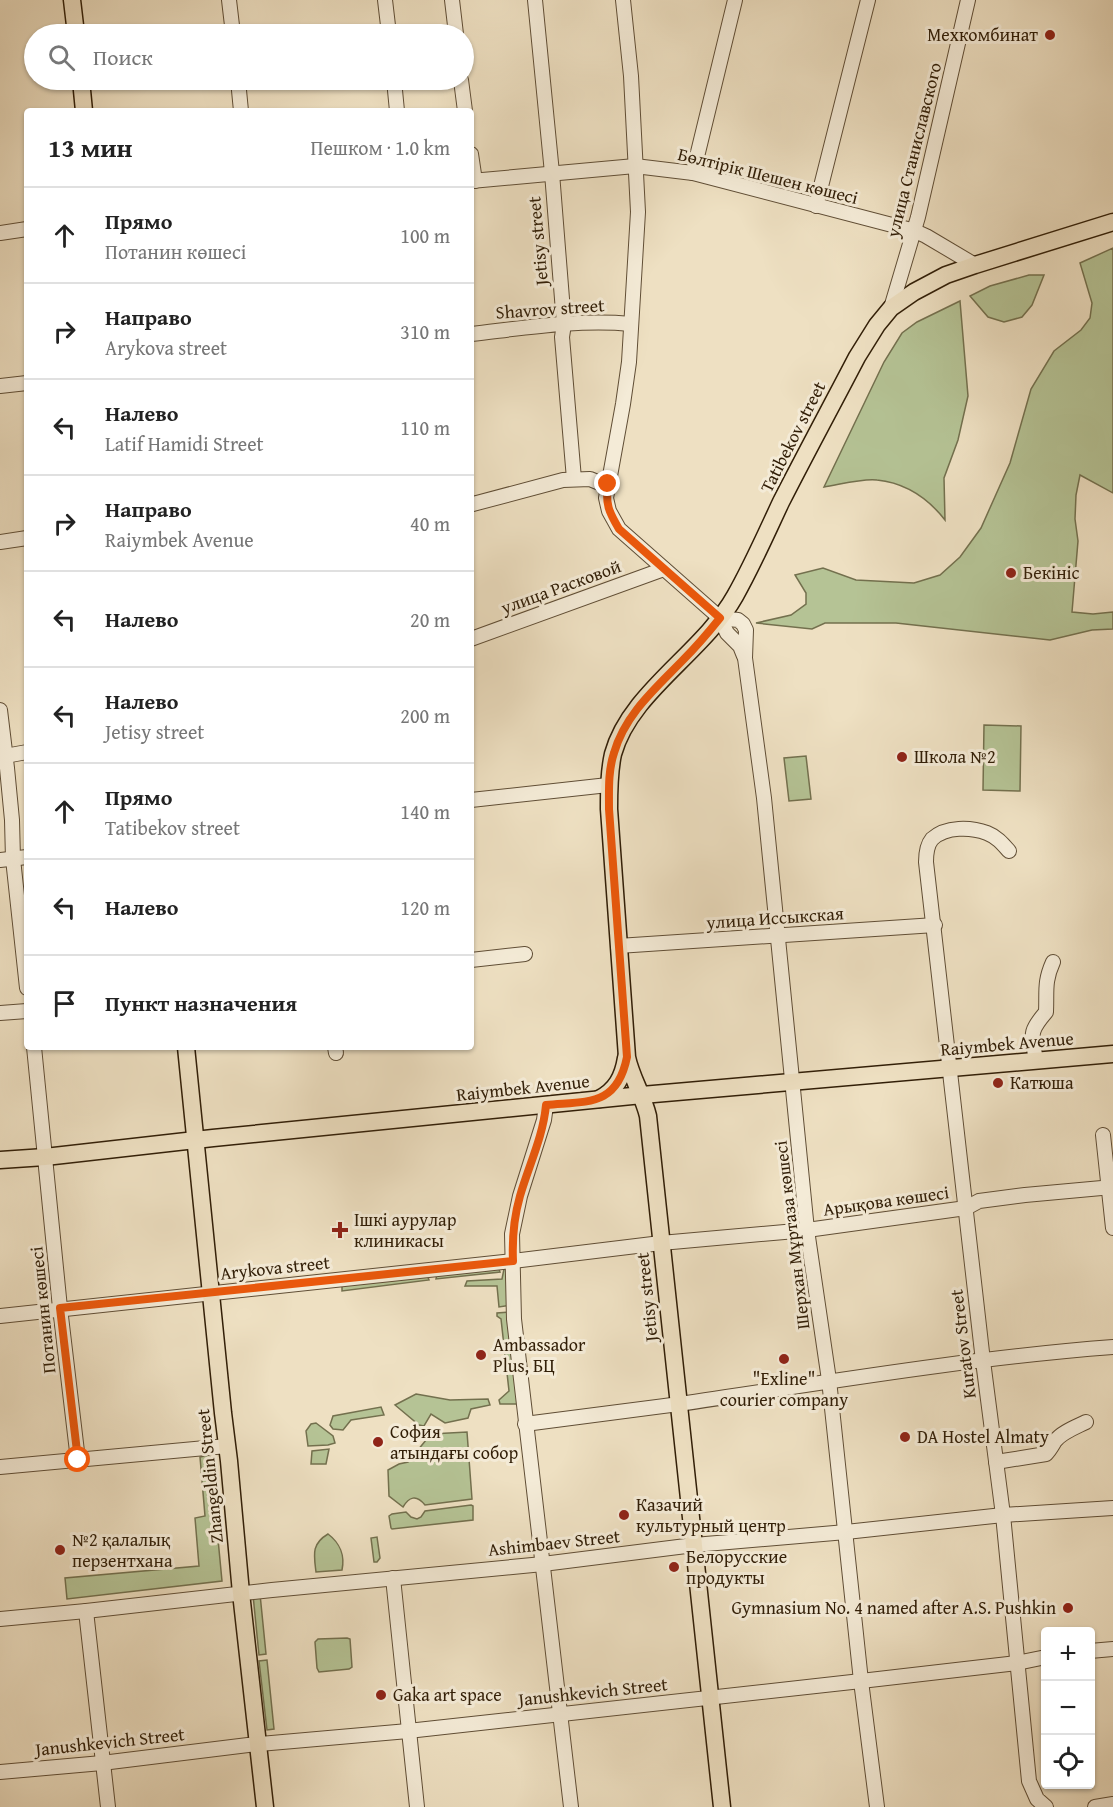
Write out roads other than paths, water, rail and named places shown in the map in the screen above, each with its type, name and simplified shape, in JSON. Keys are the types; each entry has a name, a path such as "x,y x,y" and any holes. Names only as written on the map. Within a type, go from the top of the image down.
{"main road":[{"path":"72,0 75,24"},
{"path":"82,90 84,108"},
{"name":"Tatibekov street","path":"609,785 614,752 622,733 651,692 694,648 734,598 857,357 877,325 891,308 914,292 975,265 1113,222"},
{"name":"Jetisy street","path":"609,785 612,865 627,1057 648,1116 722,1807"},
{"name":"Zhangeldin Street","path":"186,1050 265,1807"},
{"name":"Raiymbek Avenue","path":"1,1166 45,1157 195,1140 642,1095 1113,1054"},
{"path":"598,1100 615,1087 627,1057"}],"street":[{"path":"229,0 232,24"},
{"path":"385,0 388,24"},
{"path":"452,0 455,24"},
{"name":"Jetisy street","path":"535,0 552,173 574,479"},
{"path":"623,0 631,76 638,212 629,362 606,498 609,511 619,529 720,618"},
{"path":"693,173 735,0"},
{"path":"816,206 868,0"},
{"name":"улица Станиславского","path":"891,308 915,231 968,0"},
{"path":"239,90 241,108"},
{"path":"395,90 397,108"},
{"path":"462,90 465,108"},
{"name":"Бөлтірік Шешен көшесі","path":"474,181 635,166 693,173 915,231 975,265"},
{"path":"0,233 24,230"},
{"name":"Shavrov street","path":"474,333 564,324 611,322 632,324"},
{"path":"0,386 24,383"},
{"path":"474,504 563,480 590,479 607,486"},
{"path":"0,542 24,538"},
{"name":"улица Расковой","path":"474,638 664,569"},
{"name":"Шерхан Мұртаза көшесі","path":"720,618 727,633 740,646 745,658 764,798 807,1230 829,1380 861,1682 877,1807"},
{"path":"0,710 24,960"},
{"path":"5,756 24,753"},
{"path":"474,800 609,785"},
{"name":"Kuratov Street","path":"1009,851 999,840 988,833 971,828 944,832 932,840 926,851 949,1069 1003,1515 1029,1781 1037,1799 1046,1807"},
{"name":"улица Иссыкская","path":"618,946 934,925"},
{"path":"474,960 525,954"},
{"path":"1036,1061 1033,1027 1046,1012 1045,987 1053,962"},
{"path":"0,1013 24,1011"},
{"name":"Потанин көшесі","path":"34,1050 78,1460"},
{"path":"546,1105 544,1120 520,1196 512,1234 514,1319 571,1807"},
{"path":"1103,1135 1111,1187 1113,1228"},
{"name":"Арықова көшесі","path":"661,1243 807,1230 966,1208 978,1202 1025,1195 1111,1187"},
{"name":"Arykova street","path":"0,1316 661,1243"},
{"path":"525,1424 678,1404 829,1380 1048,1352 1113,1347"},
{"path":"996,1462 1046,1454 1068,1431 1086,1422"},
{"path":"0,1467 227,1446"},
{"name":"Ashimbaev Street","path":"0,1619 543,1564 694,1545 1003,1515 1113,1508"},
{"path":"393,1578 417,1807"},
{"path":"87,1611 108,1807"},
{"path":"1095,1651 1113,1649"},
{"name":"Janushkevich Street","path":"0,1772 861,1682 1041,1658"},
{"path":"1095,1807 1113,1804"}],"place":[{"name":"Мехкомбинат","path":"1050,35"},
{"name":"Бекініс","path":"1011,573"},
{"name":"Школа №2","path":"902,757"},
{"name":"Катюша","path":"998,1083"},
{"name":"Ішкі аурулар клиникасы","path":"340,1230"},
{"name":"Ambassador Plus, БЦ","path":"481,1355"},
{"name":"\"Exline\" courier company","path":"784,1359"},
{"name":"DA Hostel Almaty","path":"905,1437"},
{"name":"София атындағы собор","path":"378,1442"},
{"name":"Казачий культурный центр","path":"624,1515"},
{"name":"№2 қалалық перзентхана","path":"60,1550"},
{"name":"Белорусские продукты","path":"674,1567"},
{"name":"Gymnasium No. 4 named after A.S. Pushkin","path":"1068,1608"},
{"name":"Gaka art space","path":"381,1695"}]}
